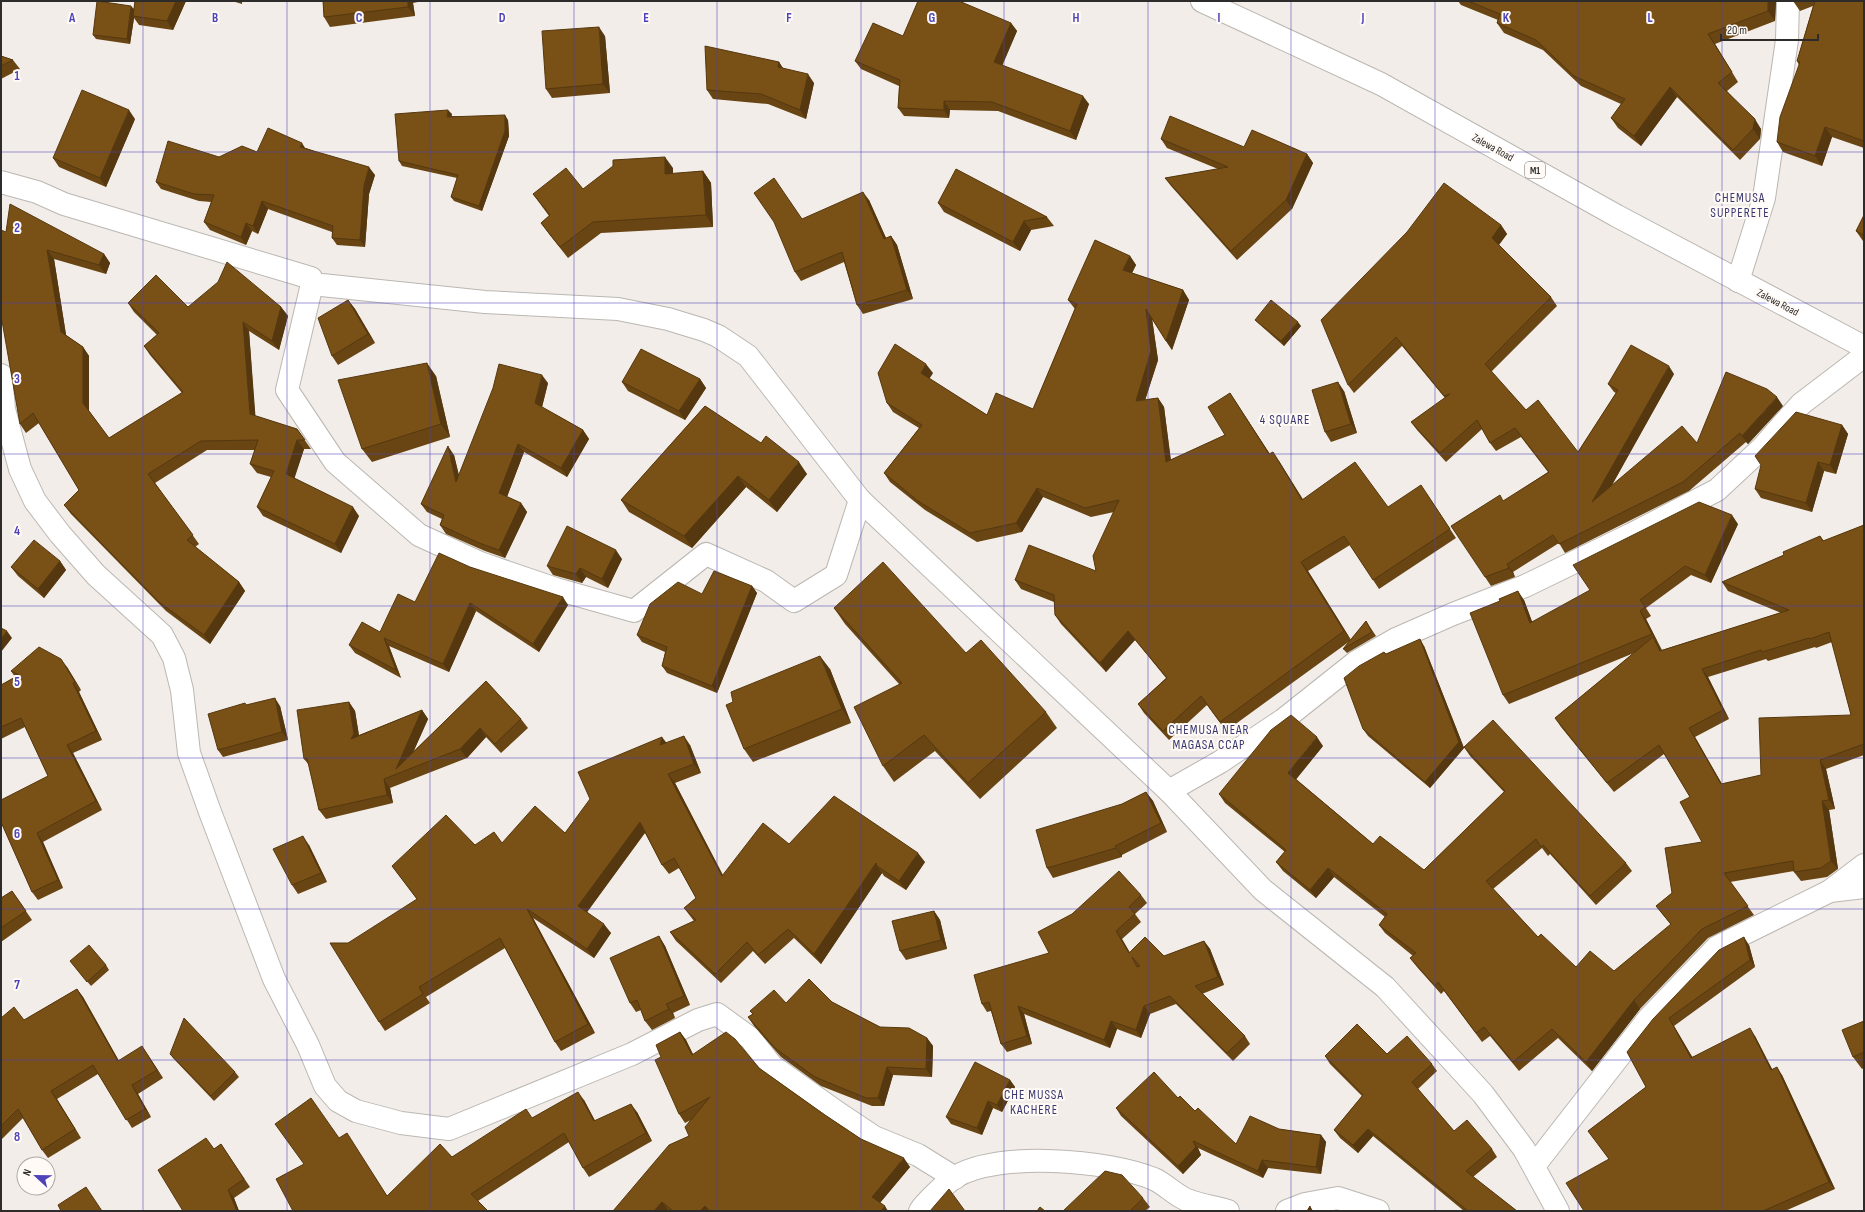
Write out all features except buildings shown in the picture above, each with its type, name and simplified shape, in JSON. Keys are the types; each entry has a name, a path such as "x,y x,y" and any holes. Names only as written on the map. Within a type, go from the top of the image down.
{"main road":[{"name":"Zalewa Road","path":"1202,1 1381,84 1617,216 1864,347"},
{"path":"1738,281 1764,198 1787,40 1788,1"},
{"path":"1,182 37,192 72,206 311,278 312,284 287,390 335,462 418,534 480,563 556,588 634,611 706,554 766,582 794,601 836,575 860,500"},
{"path":"312,284 485,302 618,308 668,319 704,330 718,336 748,356 860,500 1169,791 1263,890 1385,987 1483,1094 1524,1149 1558,1211"},
{"path":"1169,791 1220,762 1283,720 1356,662 1396,639 1453,614 1525,586 1632,534 1717,490 1762,448 1801,404 1864,356"},
{"path":"1,375 4,409 20,469 35,501 60,534 96,574 162,635 174,658 182,690 189,753 210,812 274,979 308,1045 325,1086 338,1101 356,1111 401,1123 449,1128 632,1054 698,1020 717,1014 750,1038 772,1066 844,1117 874,1137 918,1155 955,1178"},
{"path":"1534,1166 1649,1018 1718,947 1830,891 1864,865"},
{"path":"1830,891 1864,888"},
{"path":"920,1211 955,1178 984,1166 1038,1161 1084,1162 1109,1166 1154,1179 1187,1200 1228,1211"},
{"path":"1287,1211 1305,1204 1338,1198 1378,1211"}],"district":[{"name":"CHEMUSA SUPPERETE","path":"1740,204"},
{"name":"4 SQUARE","path":"1285,419"},
{"name":"CHEMUSA NEAR MAGASA CCAP","path":"1209,736"},
{"name":"CHE MUSSA KACHERE","path":"1034,1102"}]}
